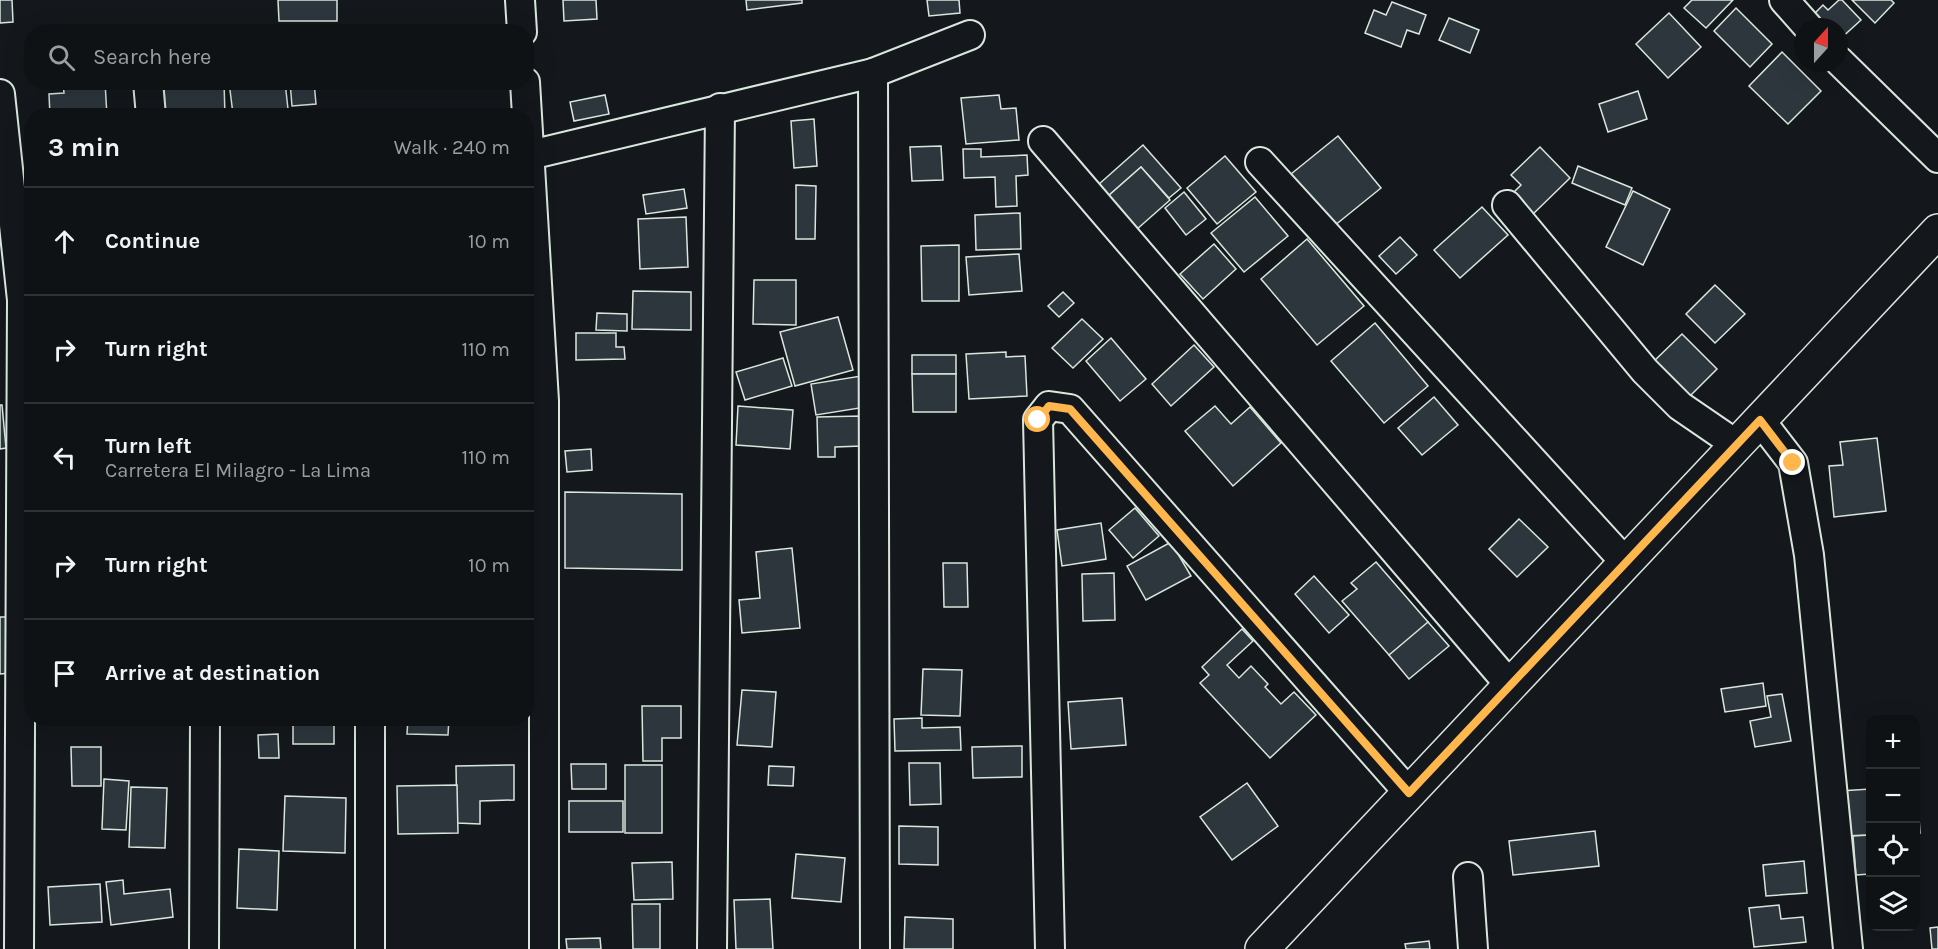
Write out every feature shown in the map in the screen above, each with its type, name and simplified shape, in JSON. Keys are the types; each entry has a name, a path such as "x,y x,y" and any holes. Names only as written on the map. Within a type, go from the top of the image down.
{"main road":[{"path":"1262,949 1938,231"}],"street":[{"path":"520,0 522,24"},
{"path":"1784,0 1800,18"},
{"path":"534,154 873,73 970,35"},
{"path":"1848,70 1938,158"},
{"path":"873,73 874,949"},
{"path":"149,90 150,108"},
{"path":"525,90 526,108"},
{"path":"0,94 18,301 19,949"},
{"path":"712,949 720,108"},
{"path":"1043,141 1510,685"},
{"path":"1260,162 1626,562"},
{"path":"1507,205 1645,371 1680,406 1737,445"},
{"path":"534,247 544,401 544,949"},
{"path":"1050,949 1038,420 1049,406 1070,409 1409,793"},
{"path":"1760,420 1793,463 1809,555 1848,949"},
{"path":"204,949 205,726"},
{"path":"370,726 370,949"},
{"path":"1468,877 1473,949"}],"building":[{"path":"0,0 12,0 13,22 0,23"},
{"path":"278,0 337,0 337,21 279,21"},
{"path":"563,0 596,0 597,19 564,21"},
{"path":"746,0 802,0 802,3 747,10"},
{"path":"927,0 959,0 960,13 929,16"},
{"path":"1692,0 1733,0 1706,28 1684,8"},
{"path":"1842,0 1861,20 1848,32 1848,18 1816,18 1813,15 1823,5 1828,10"},
{"path":"1852,0 1891,0 1894,3 1875,23"},
{"path":"1392,2 1426,15 1419,34 1407,30 1401,47 1365,33 1374,10 1386,15"},
{"path":"1736,8 1772,44 1750,67 1714,31"},
{"path":"1669,13 1701,47 1668,78 1636,44"},
{"path":"1449,18 1479,30 1470,53 1439,40"},
{"path":"1782,52 1794,64 1794,72 1802,72 1821,91 1788,124 1749,86"},
{"path":"64,90 105,90 107,108 50,108 49,94 64,93"},
{"path":"164,90 224,90 225,108 165,108"},
{"path":"230,90 286,90 288,108 232,108"},
{"path":"291,90 315,90 316,104 292,106"},
{"path":"1638,91 1647,119 1608,132 1599,104"},
{"path":"605,95 609,114 574,121 570,102"},
{"path":"999,95 1001,109 1016,108 1019,140 966,144 961,98"},
{"path":"814,119 817,166 794,168 791,121"},
{"path":"1338,136 1381,188 1334,226 1291,174"},
{"path":"1143,145 1181,188 1169,198 1141,167 1108,196 1098,185"},
{"path":"941,146 943,180 912,181 910,147"},
{"path":"1540,147 1570,178 1532,215 1511,195 1521,185 1511,175"},
{"path":"963,149 981,149 981,157 1027,155 1028,175 1016,176 1017,206 996,207 995,177 964,178"},
{"path":"1225,156 1256,192 1217,224 1187,188"},
{"path":"1578,166 1632,188 1625,205 1572,183"},
{"path":"1141,167 1170,200 1136,230 1107,197"},
{"path":"796,185 816,186 815,239 796,239"},
{"path":"684,189 687,208 646,214 643,195"},
{"path":"1633,191 1670,209 1643,265 1606,247"},
{"path":"1184,192 1206,219 1186,235 1165,208"},
{"path":"1255,197 1288,236 1244,272 1211,233"},
{"path":"1482,207 1508,235 1460,278 1434,250"},
{"path":"1020,213 1021,249 976,250 975,215"},
{"path":"686,217 688,267 640,269 638,219"},
{"path":"1400,237 1417,255 1396,274 1379,256"},
{"path":"1307,239 1364,306 1317,345 1261,279"},
{"path":"1214,244 1236,269 1203,299 1180,274"},
{"path":"959,245 959,301 922,301 921,246"},
{"path":"1019,254 1022,291 969,295 966,257"},
{"path":"754,280 796,280 796,325 753,324"},
{"path":"1715,285 1745,314 1715,343 1686,314"},
{"path":"633,291 691,292 691,330 632,329"},
{"path":"1063,292 1074,303 1059,317 1048,306"},
{"path":"597,313 627,314 627,331 596,330"},
{"path":"838,317 853,370 795,386 780,332"},
{"path":"1082,319 1103,339 1073,368 1052,348"},
{"path":"1375,323 1428,386 1384,423 1331,361"},
{"path":"576,333 616,333 616,347 624,347 625,359 576,360"},
{"path":"1682,334 1717,369 1687,399 1652,363"},
{"path":"1111,338 1146,379 1120,401 1086,361"},
{"path":"1194,345 1214,367 1171,406 1152,384"},
{"path":"1006,352 1006,357 1025,356 1027,396 969,399 966,354"},
{"path":"912,355 956,355 956,374 912,374"},
{"path":"783,358 792,386 745,400 736,372"},
{"path":"912,374 956,374 956,412 913,412"},
{"path":"861,376 866,407 816,415 811,384"},
{"path":"1434,397 1458,425 1422,455 1398,428"},
{"path":"0,405 2,405 6,448 0,449"},
{"path":"738,406 793,410 790,449 736,445"},
{"path":"1215,406 1231,424 1250,407 1281,443 1233,486 1185,431"},
{"path":"861,416 862,446 835,447 835,457 818,457 817,417"},
{"path":"1877,438 1886,511 1834,517 1829,466 1843,465 1840,442"},
{"path":"591,449 592,470 567,472 565,451"},
{"path":"565,492 682,494 682,570 565,568"},
{"path":"1135,508 1159,536 1133,558 1109,530"},
{"path":"1519,519 1548,547 1517,577 1489,549"},
{"path":"1101,523 1106,559 1062,566 1057,530"},
{"path":"1171,542 1191,576 1146,600 1127,566"},
{"path":"792,548 800,628 742,633 739,600 760,598 756,552"},
{"path":"1376,562 1429,624 1389,655 1342,601 1357,589 1351,583"},
{"path":"943,563 967,563 968,607 944,607"},
{"path":"1114,573 1115,620 1083,621 1082,574"},
{"path":"1314,576 1349,615 1329,633 1295,594"},
{"path":"0,617 7,617 11,673 0,674"},
{"path":"1428,622 1449,646 1409,679 1389,655"},
{"path":"1242,629 1253,641 1227,665 1239,678 1251,666 1268,684 1265,687 1281,704 1294,692 1316,715 1270,758 1200,683 1209,675 1202,667"},
{"path":"923,669 962,670 960,716 921,715"},
{"path":"1763,683 1766,706 1725,712 1721,689"},
{"path":"742,690 776,692 772,747 737,745"},
{"path":"1782,694 1791,741 1755,747 1750,721 1771,717 1767,696"},
{"path":"1122,698 1126,745 1071,749 1068,702"},
{"path":"642,706 681,706 681,738 662,738 662,761 643,761"},
{"path":"922,718 922,728 960,727 961,750 895,751 894,719"},
{"path":"293,726 334,726 334,744 293,744"},
{"path":"408,726 449,726 448,735 407,734"},
{"path":"278,734 279,758 259,758 258,735"},
{"path":"1022,746 1022,777 973,778 972,747"},
{"path":"71,747 101,747 101,786 72,786"},
{"path":"909,763 940,763 941,804 910,805"},
{"path":"571,764 606,764 606,789 572,789"},
{"path":"514,765 514,800 480,801 480,824 457,823 456,766"},
{"path":"625,765 662,765 662,833 625,833"},
{"path":"769,766 794,767 793,786 768,785"},
{"path":"104,779 129,781 126,830 102,829"},
{"path":"1247,783 1278,826 1232,860 1200,817"},
{"path":"457,785 458,833 398,834 397,786"},
{"path":"131,787 167,788 165,848 129,847"},
{"path":"1866,789 1866,835 1842,836 1840,791"},
{"path":"285,796 346,798 345,853 283,851"},
{"path":"569,801 623,801 623,832 569,832"},
{"path":"899,826 938,827 938,865 899,864"},
{"path":"1595,831 1599,866 1513,875 1509,841"},
{"path":"1866,835 1866,874 1856,875 1853,836"},
{"path":"239,849 279,851 277,910 237,908"},
{"path":"796,854 845,858 841,902 792,898"},
{"path":"1804,861 1807,893 1766,896 1763,865"},
{"path":"672,862 673,899 634,900 632,863"},
{"path":"123,880 124,894 170,889 173,917 111,925 106,882"},
{"path":"100,884 102,922 50,925 48,887"},
{"path":"770,899 773,949 736,949 734,900"},
{"path":"632,904 660,904 660,949 633,949"},
{"path":"1779,905 1781,919 1803,917 1806,942 1754,947 1749,908"},
{"path":"905,917 953,919 953,949 904,949"},
{"path":"1938,927 1938,949 1932,949 1930,928"},
{"path":"600,938 601,949 567,949 566,939"},
{"path":"1429,941 1430,949 1406,949 1405,944"}],"route":[{"path":"1038,420 1049,406 1070,409 1409,793 1760,420 1793,463"}]}
